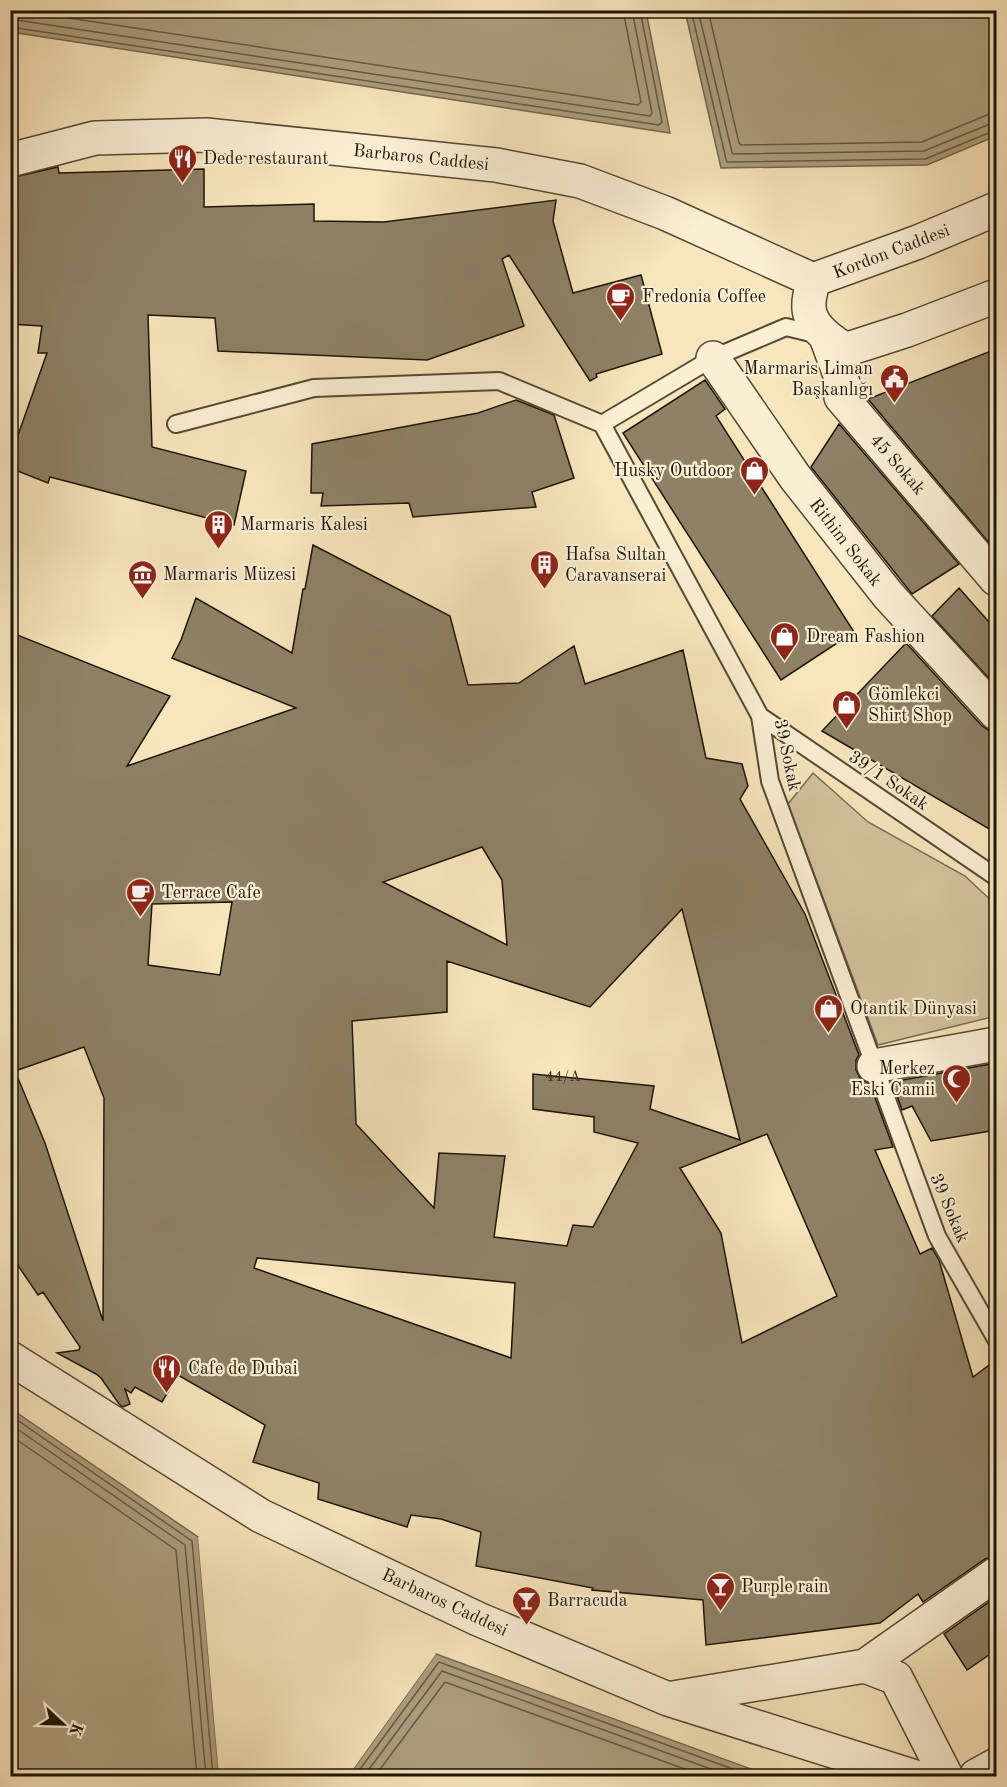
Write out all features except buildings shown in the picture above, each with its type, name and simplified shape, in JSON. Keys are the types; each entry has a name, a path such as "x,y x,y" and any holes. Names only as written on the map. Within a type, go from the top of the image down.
{"street":[{"name":"Barbaros Caddesi","path":"10,160 95,138 206,135 496,165 580,182 665,213 813,280"},
{"name":"Kordon Caddesi","path":"826,337 814,323 808,306 813,280 918,242 996,209"},
{"path":"826,337 845,350 907,330 996,296"},
{"name":"45 Sokak","path":"826,337 843,383 841,397 995,576"},
{"name":"Rithim Sokak","path":"713,358 795,477 888,595 996,713"},
{"path":"874,1066 996,1044"},
{"name":"Barbaros Caddesi","path":"10,1358 261,1516 478,1618 668,1699 912,1776"},
{"path":"668,1699 865,1666 996,1574"},
{"path":"865,1666 896,1678 946,1776"},
{"path":"976,1776 996,1765"}],"lane":[{"path":"176,424 314,388 499,381 602,424 713,358 786,327 826,337"},
{"name":"39 Sokak","path":"602,424 760,716 770,781 937,1236 996,1339"},
{"name":"39/1 Sokak","path":"760,716 996,877"}],"shaded area":[{"path":"813,773 868,822 965,876 996,905 996,1016 878,1045 788,804"}],"water":[{"path":"10,11 646,11 670,133 11,32"},
{"path":"685,11 996,11 996,136 927,165 721,168"},
{"path":"10,1408 198,1537 219,1776 11,1776"},
{"path":"436,1654 770,1776 348,1776"}],"pier":[{"path":"198,1537 201,1539 222,1776 219,1776"},
{"path":"433,1653 436,1654 348,1776 345,1776"}],"place":[{"name":"Dede restaurant","path":"182,184"},
{"name":"Fredonia Coffee","path":"621,322"},
{"name":"Marmaris Liman Başkanlığı","path":"894,404"},
{"name":"Husky Outdoor","path":"754,496"},
{"name":"Marmaris Kalesi","path":"219,550"},
{"name":"Hafsa Sultan Caravanserai","path":"544,590"},
{"name":"Marmaris Müzesi","path":"142,600"},
{"name":"Dream Fashion","path":"785,662"},
{"name":"Gömlekci Shirt Shop","path":"847,730"},
{"name":"Terrace Cafe","path":"140,918"},
{"name":"Otantik Dünyasi","path":"829,1034"},
{"name":"Merkez Eski Camii","path":"956,1104"},
{"name":"Cafe de Dubai","path":"167,1394"},
{"name":"Purple rain","path":"720,1612"},
{"name":"Barracuda","path":"526,1626"}]}
